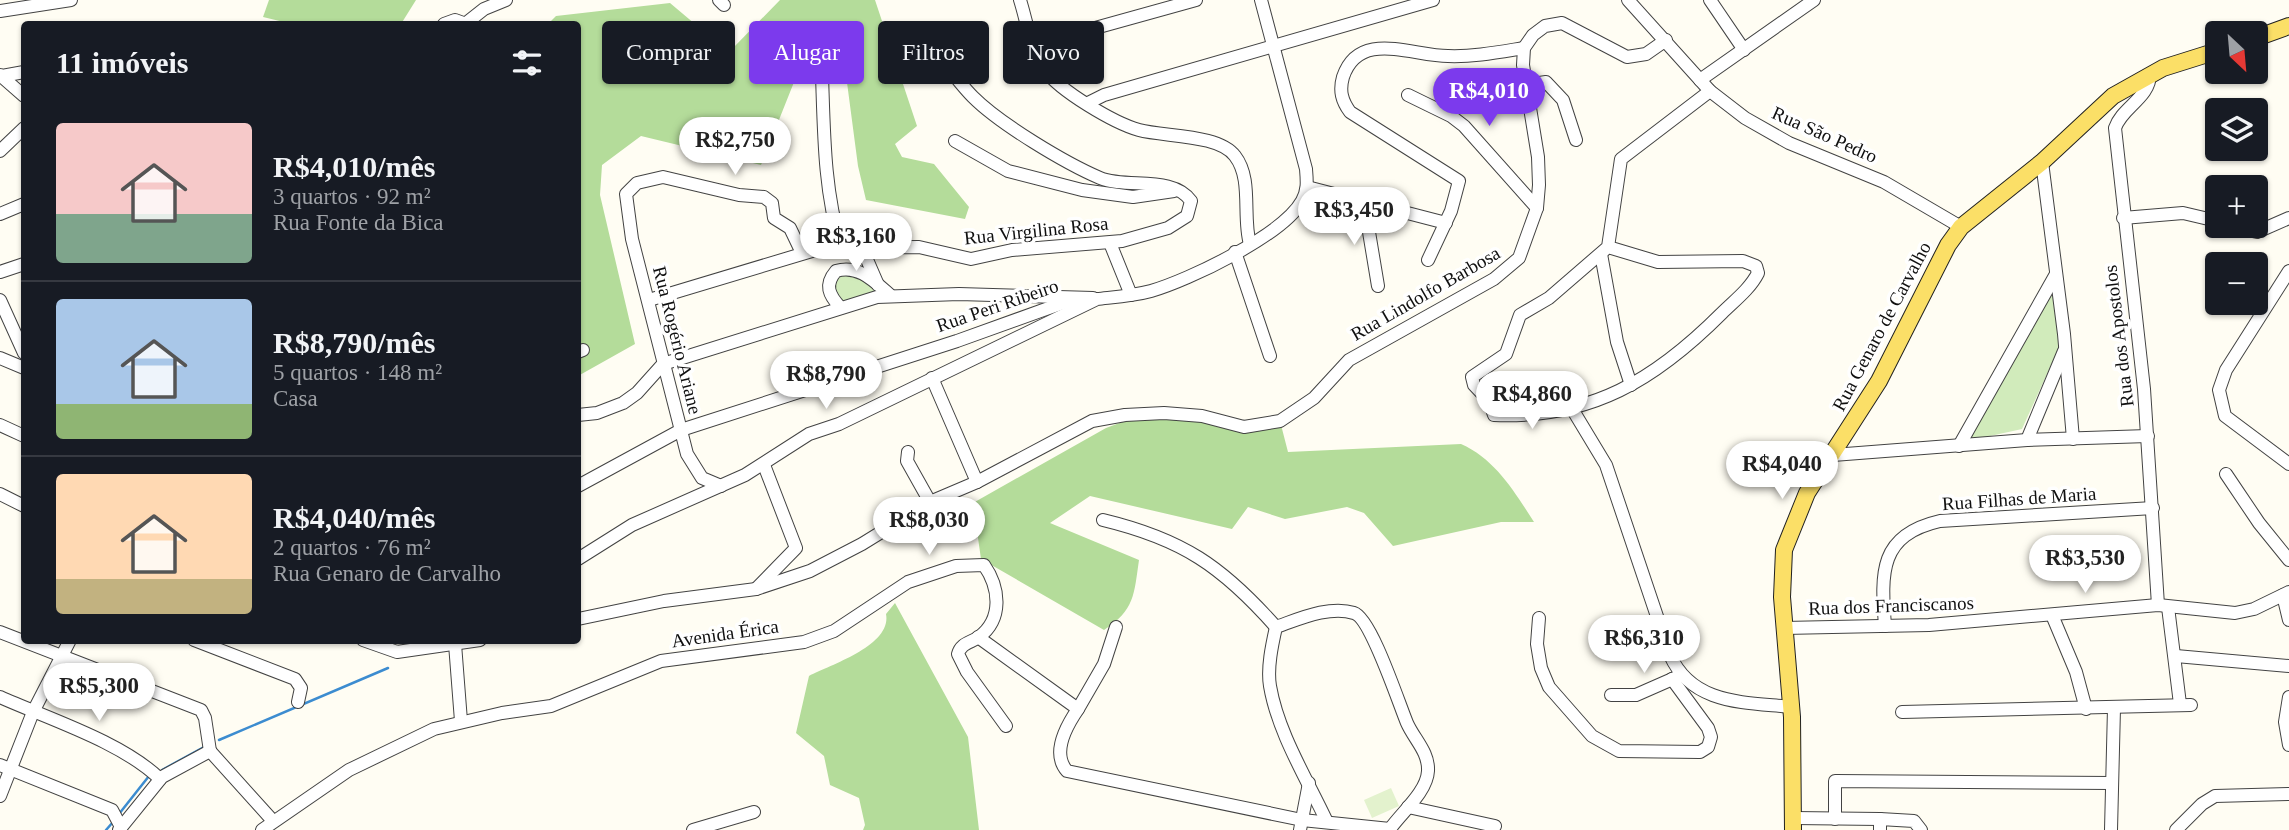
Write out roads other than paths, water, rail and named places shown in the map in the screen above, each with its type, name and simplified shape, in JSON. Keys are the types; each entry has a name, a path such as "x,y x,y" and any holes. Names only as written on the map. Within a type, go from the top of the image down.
{"main road":[{"path":"2268,34 2289,26"},
{"name":"Rua Genaro de Carvalho","path":"1794,824 1791,708 1784,628 1784,550 1797,513 1879,381 1948,245 1961,227 2042,162 2113,96 2150,75 2205,55"}],"street":[{"path":"0,11 71,0"},
{"path":"469,21 484,9 506,0"},
{"path":"1020,0 1027,21"},
{"path":"1104,26 1196,0"},
{"path":"581,415 597,413 624,403 663,364 840,307 890,295 1097,299 1131,295 1170,284 1250,244 1286,220 1303,199 1307,187 1307,169 1261,0"},
{"path":"1088,103 1104,95 1433,0"},
{"name":"Rua São Pedro","path":"1628,0 1710,91 1769,132 1884,181 1961,227"},
{"path":"1710,0 1744,50"},
{"path":"1700,80 1814,0"},
{"path":"1524,48 1538,30 1555,23 1574,27 1627,57 1646,54 1666,40"},
{"name":"Rua Lindolfo Barbosa","path":"581,618 651,603 756,589 828,563 930,502 977,482 1081,425 1105,418 1184,413 1254,428 1280,421 1314,398 1341,368 1360,353 1509,270 1523,249 1537,208 1540,173 1526,85 1524,48 1450,56 1370,48 1355,58 1344,75 1341,97 1350,113 1457,178 1459,191 1428,260"},
{"path":"1,75 21,72"},
{"path":"1,75 21,93"},
{"name":"Rua dos Apostolos","path":"2114,708 2186,705 2163,606 2115,128 2119,118 2148,86 2150,75"},
{"path":"1526,85 1546,82 1557,90 1576,140"},
{"path":"822,84 827,183 832,218 841,246"},
{"path":"962,84 975,100 1076,166 1115,182 1177,190"},
{"path":"1061,84 1088,103 1135,129 1211,142 1232,152 1243,173 1245,223 1250,244"},
{"path":"1631,385 1618,342 1604,251 1621,159 1710,91"},
{"path":"1408,95 1451,116 1464,126 1537,208"},
{"path":"0,151 21,131"},
{"name":"Rua Virgilina Rosa","path":"649,300 802,253 841,246 919,247 962,259 1012,250 1110,243 1156,233 1183,222 1190,210 1191,201 1177,190 1133,197 1090,192 1008,171 955,141"},
{"path":"2042,162 2057,273 2073,439"},
{"name":"Rua Rogério Ariane","path":"721,485 702,478 696,471 681,430 627,216 625,203 630,188 643,180 663,177 740,195 768,198 774,218 790,228 802,253"},
{"path":"1307,187 1446,223"},
{"path":"1364,202 1378,286"},
{"path":"0,214 21,205"},
{"path":"2123,218 2183,213 2205,218"},
{"path":"2268,227 2289,218"},
{"path":"1110,243 1131,295"},
{"path":"863,248 878,285"},
{"path":"1604,251 1658,262 1743,261 1758,270 1754,280 1715,319 1662,365 1631,385 1605,399 1571,407 1522,416 1494,415 1489,401 1474,384 1472,377 1506,354 1520,315 1549,298 1604,251"},
{"path":"1236,252 1270,356"},
{"path":"0,272 21,265"},
{"path":"840,307 829,293 828,285 836,271 856,270 890,295"},
{"path":"2289,271 2226,370 2219,390 2225,416 2289,464"},
{"path":"1959,446 2057,273"},
{"name":"Rua Peri Ribeiro","path":"581,484 681,430 978,334 1078,298"},
{"path":"581,557 632,525 764,465 809,434 839,424 1097,299"},
{"path":"0,300 21,346"},
{"path":"2027,440 2065,347"},
{"path":"0,358 21,367"},
{"path":"932,378 977,482"},
{"path":"1539,618 1537,645 1545,678 1562,705 1592,736 1619,751 1704,751 1710,742 1708,728 1677,677 1606,465 1571,407"},
{"path":"0,425 21,435"},
{"path":"1833,455 2027,440 2148,436"},
{"path":"908,452 907,461 930,502"},
{"path":"756,589 796,548 764,465"},
{"path":"2226,474 2259,523 2289,560"},
{"path":"0,494 21,504"},
{"name":"Rua Filhas de Maria","path":"1885,626 1884,580 1891,550 1897,540 1920,526 1940,521 2153,508"},
{"path":"1103,520 1169,539 1203,559 1234,582 1276,627 1270,687 1308,783 1327,822"},
{"name":"Avenida Érica","path":"268,826 358,766 434,729 461,721 551,706 660,662 804,642 834,631 908,582 956,566 984,565 991,574 998,607 996,615 978,637"},
{"path":"2286,593 2289,620"},
{"name":"Rua dos Franciscanos","path":"1784,628 1885,626 2163,606 2235,613 2254,609 2286,593"},
{"path":"1116,627 1104,664 1066,727 1060,754 1063,767 1076,774 1301,825 1327,822 1390,830 1428,775 1427,764 1367,630 1357,614 1334,611 1276,627"},
{"path":"2052,615 2076,672 2086,709"},
{"path":"0,632 21,640"},
{"path":"1006,726 958,654 961,646 978,637 1078,709"},
{"path":"32,644 201,710 205,718 210,751 268,826"},
{"path":"0,796 6,768 68,644"},
{"path":"204,644 295,679 301,688 298,702"},
{"path":"384,645 397,652 447,644"},
{"path":"460,644 461,721"},
{"path":"2176,656 2289,666"},
{"path":"1611,695 1636,695 1677,677"},
{"path":"1677,677 1726,701 1791,708"},
{"path":"2289,697 2286,722 2289,745"},
{"path":"0,698 148,767 160,779"},
{"path":"1902,712 2114,708 2111,830"},
{"path":"6,768 112,810 120,829 160,779 210,751"},
{"path":"1835,819 1835,781 2112,783"},
{"path":"1301,825 1308,783"},
{"path":"2176,830 2205,801 2215,796 2289,794"},
{"path":"1408,807 1495,825"},
{"path":"692,830 721,826 754,812"},
{"path":"1794,824 1835,819 1880,825 1914,821 1921,830"}],"waterway":[{"path":"219,740 388,668"},
{"path":"162,770 204,747"},
{"path":"119,814 149,776"},
{"path":"106,830 113,822"}]}
